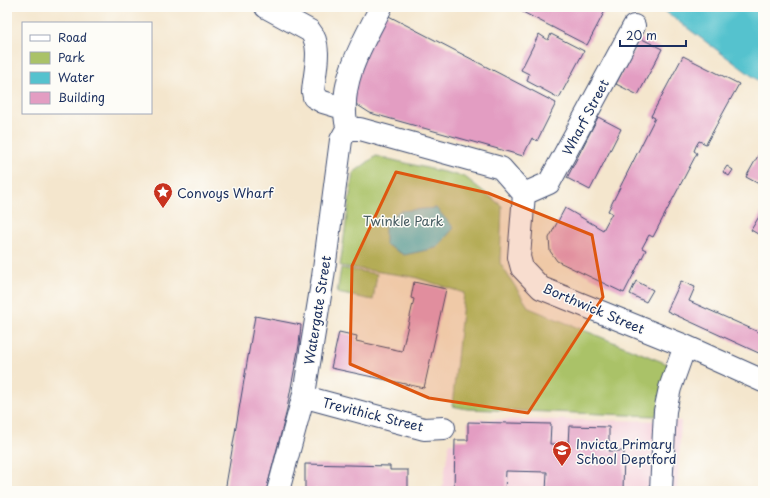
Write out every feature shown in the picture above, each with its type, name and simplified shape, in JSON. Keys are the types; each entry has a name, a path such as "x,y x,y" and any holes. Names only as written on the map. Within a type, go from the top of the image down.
{"street":[{"path":"266,7 310,31 314,36 317,44 313,92 314,97 322,102 343,108"},
{"path":"380,7 351,70 344,95 343,108 347,129 360,130 501,168 524,194"},
{"name":"Wharf Street","path":"524,194 549,183 634,26"},
{"name":"Watergate Street","path":"278,491 304,394 322,284 341,140 347,129"},
{"name":"Borthwick Street","path":"524,194 519,257 522,268 541,288 685,346 763,381"},
{"path":"661,490 665,411 670,388 685,346"},
{"name":"Trevithick Street","path":"304,394 309,398 424,429 444,428"}],"highlighted area":[{"path":"396,172 488,193 592,235 603,297 528,413 429,398 350,364 352,266"}],"shaded area":[{"name":"Invicta Primary School Deptford","path":"470,419 681,421 677,491 442,491 449,443 468,443"}],"green space":[{"name":"Twinkle Park","path":"376,156 465,177 502,206 500,263 529,308 670,365 656,416 467,409 452,406 464,293 414,277 340,266 353,173"},
{"path":"341,268 377,274 373,300 337,293"}],"water":[{"path":"659,7 763,7 763,84"},
{"path":"436,208 454,228 436,248 404,255 385,244 385,223 399,211"}],"building":[{"path":"513,7 607,7 587,45"},
{"path":"381,12 556,103 537,141 532,138 523,156 370,113 348,99"},
{"path":"539,34 548,40 551,34 584,51 559,98 527,81 529,74 521,70"},
{"path":"640,38 662,49 638,95 616,84"},
{"path":"683,56 739,84 706,144 699,141 696,146 694,151 697,153 653,237 649,235 642,248 646,250 624,293 557,261 550,251 549,238 565,208 603,230 612,213 608,211 655,118 651,116"},
{"path":"598,117 621,129 590,190 567,178"},
{"path":"759,154 763,156 763,176 759,184 746,177"},
{"path":"727,166 733,170 729,176 723,172"},
{"path":"763,210 763,237 751,230"},
{"path":"636,281 653,290 646,302 630,294"},
{"path":"681,281 695,287 689,301 763,334 763,355 667,311"},
{"path":"414,282 446,289 424,388 331,368 339,332 357,336 356,341 402,351 414,299 411,298"},
{"path":"255,316 301,325 299,345 286,414 266,491 225,491"},
{"path":"468,422 551,424 550,444 568,444 569,426 609,427 609,451 624,451 623,491 546,491 547,472 506,471 505,491 454,491 455,440 468,440"},
{"path":"305,464 390,466 390,470 408,470 408,491 378,489 378,491 358,491 358,489 336,489 336,491 317,491 317,489 305,489"}],"place":[{"name":"Convoys Wharf","path":"163,209"},
{"name":"Invicta Primary School Deptford","path":"562,467"}]}
